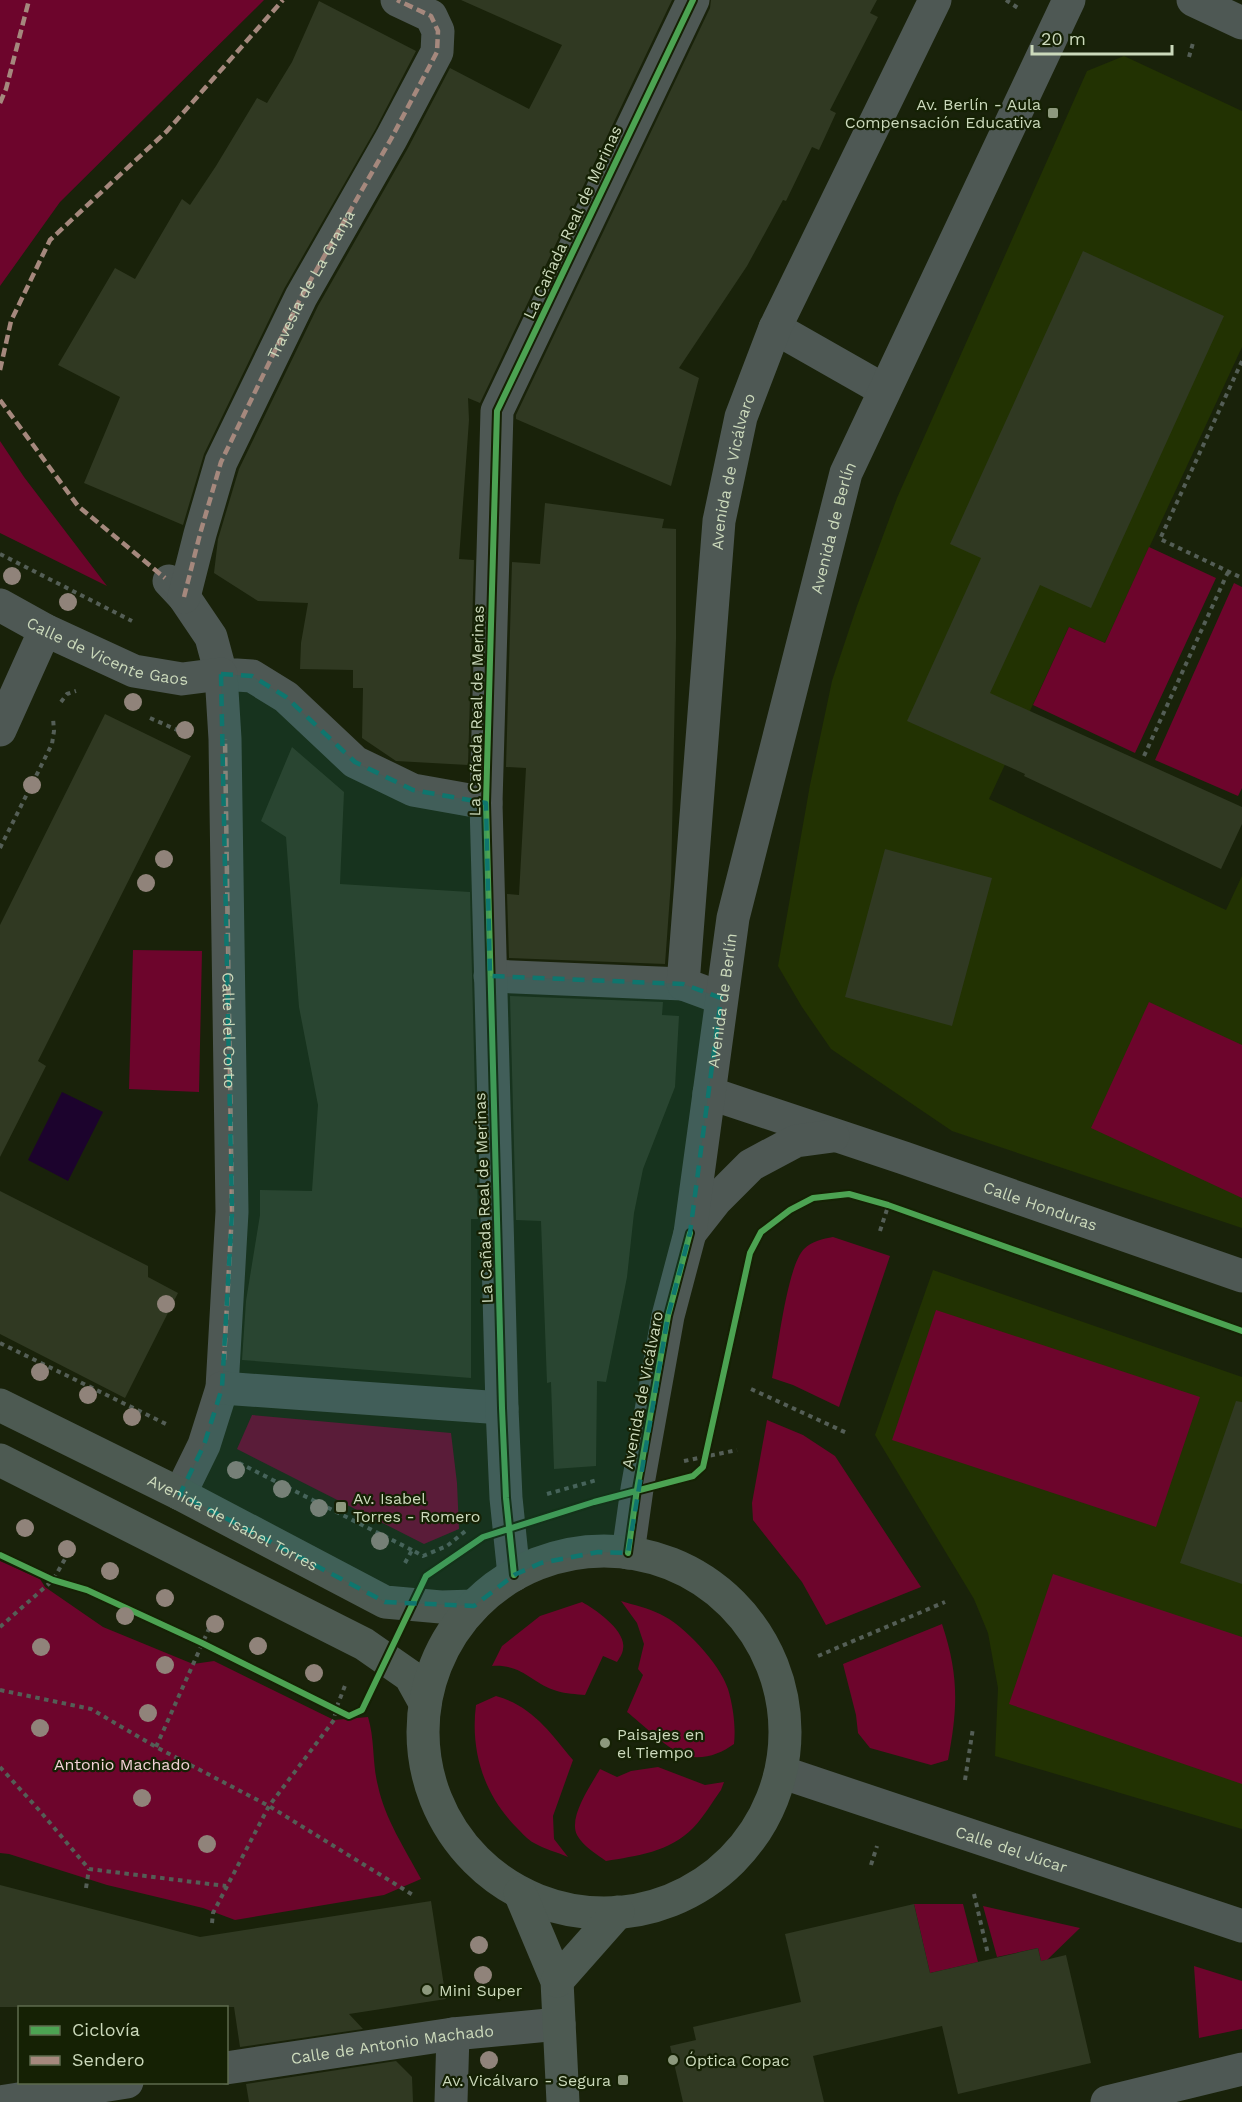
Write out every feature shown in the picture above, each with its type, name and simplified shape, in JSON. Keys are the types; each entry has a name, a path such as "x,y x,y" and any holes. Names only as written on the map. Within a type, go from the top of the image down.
{"street":[{"name":"Travesía de La Granja","path":"175,587 200,534 221,462 301,297 392,139 437,52 438,32 431,16 397,0"},
{"name":"La Cañada Real de Merinas","path":"514,1575 506,1498 502,1408 486,803 497,411 693,0"},
{"name":"Avenida de Vicálvaro","path":"683,984 719,521 741,417 775,328 935,0"},
{"name":"Avenida de Berlín","path":"709,1093 733,918 846,473 1069,0"},
{"path":"1193,0 1242,23"},
{"path":"775,328 884,390"},
{"name":"Calle del Corto","path":"175,587 211,637 222,674 232,1212 222,1388 204,1445 180,1494"},
{"name":"Calle de Vicente Gaos","path":"0,605 45,630 134,671 182,679 222,674 252,676 286,697 355,762 413,790 486,803"},
{"path":"0,730 45,630"},
{"path":"490,976 683,984 721,998"},
{"name":"Avenida de Vicálvaro","path":"628,1553 668,1316 690,1233 709,1093"},
{"name":"Calle Honduras","path":"709,1093 838,1135 1242,1276"},
{"name":"Calle Honduras","path":"690,1233 716,1200 752,1166 796,1141 838,1135"},
{"path":"222,1388 502,1408"},
{"name":"Avenida de Isabel Torres","path":"0,1405 180,1494 386,1602 441,1607 474,1606"},
{"path":"0,1460 364,1644 410,1676 425,1703"},
{"path":"598,1552 628,1553 657,1560 685,1571 711,1587 734,1606 753,1630 768,1655 778,1683 784,1713 785,1743 781,1772 770,1805 753,1834 732,1860 705,1882 675,1899 618,1912 592,1913 568,1910 520,1893 496,1878 475,1860 456,1838 431,1788 424,1760 422,1732 425,1703 434,1668 451,1635 474,1606 493,1589 514,1575 541,1563 570,1555 598,1552"},
{"name":"Calle del Júcar","path":"781,1772 1242,1926"},
{"path":"520,1893 557,1981 563,2102"},
{"path":"557,1981 618,1912"},
{"name":"Calle de Antonio Machado","path":"228,2068 453,2034 559,2024"},
{"path":"451,2102 453,2034"},
{"path":"1107,2102 1242,2069"},
{"path":"0,2102 114,2084"}],"path":[{"path":"1242,361 1160,539 1242,578"},
{"path":"0,554 132,621"},
{"path":"1144,756 1228,572"},
{"path":"60,703 67,694 82,690"},
{"path":"0,848 52,744 54,731 52,712"},
{"path":"145,715 204,743 225,750"},
{"path":"879,1202 899,1209"},
{"path":"751,1389 849,1434"},
{"path":"703,1467 707,1446"},
{"path":"705,1457 736,1450"},
{"path":"0,1626 53,1580 69,1552"},
{"path":"42,1575 64,1584"},
{"path":"818,1656 945,1602"},
{"path":"156,1747 212,1622"},
{"path":"192,1638 212,1648"},
{"path":"212,1923 213,1913 226,1886 269,1806 334,1720 339,1711 344,1688"},
{"path":"0,1690 91,1709 156,1747 269,1806 413,1894"},
{"path":"326,1704 339,1711"},
{"path":"965,1780 973,1728"},
{"path":"0,1767 89,1869 226,1886"},
{"path":"86,1888 89,1869"},
{"path":"974,1894 988,1954"}],"highlighted area":[{"path":"221,674 252,676 286,697 355,762 413,790 486,803 490,976 683,984 721,998 690,1233 668,1316 628,1553 598,1552 541,1563 514,1575 474,1606 385,1602 180,1494 204,1445 222,1388 232,1212"}],"shaded area":[{"path":"1124,56 1242,111 1242,347 1105,643 1069,627 989,799 1226,910 1242,876 1242,1228 952,1131 831,1049 802,1007 778,966 810,785 832,681 897,498 1087,71"},
{"path":"62,1092 103,1112 68,1181 28,1160"},
{"path":"933,1270 1242,1377 1242,1829 995,1756 998,1688 988,1633 974,1599 875,1435"}],"green space":[{"path":"0,0 264,0 60,202 0,286"},
{"path":"0,441 24,477 107,586 0,533"},
{"path":"1149,547 1216,578 1135,753 1033,705 1069,627 1105,643"},
{"path":"1234,583 1242,587 1242,788 1238,796 1155,760"},
{"path":"133,950 202,951 199,1092 129,1089"},
{"path":"1149,1002 1242,1045 1242,1198 1091,1128"},
{"path":"833,1237 890,1256 839,1407 793,1385 772,1378 788,1290 798,1258 810,1244"},
{"path":"936,1310 1200,1397 1156,1527 892,1440"},
{"path":"252,1415 451,1433 457,1483 459,1529 424,1544 237,1449"},
{"path":"767,1420 803,1435 835,1456 921,1587 826,1625 802,1582 753,1520 752,1503"},
{"name":"Antonio Machado","path":"0,1561 40,1579 45,1587 103,1627 193,1664 214,1661 334,1720 368,1717 381,1798 396,1834 421,1879 384,1895 235,1920 203,1908 107,1885 0,1853"},
{"path":"1053,1574 1242,1637 1242,1784 1009,1704"},
{"path":"621,1601 651,1610 669,1619 690,1636 709,1657 728,1689 734,1716 734,1744 712,1755 686,1756 665,1743 627,1712 643,1675 638,1669 644,1644 637,1623"},
{"path":"582,1602 609,1621 623,1642 623,1649 617,1662 603,1656 585,1695 557,1691 520,1671 503,1666 492,1666 502,1646 540,1616"},
{"path":"942,1624 952,1659 955,1691 954,1724 948,1760 931,1765 870,1748 858,1733 856,1715 843,1664"},
{"path":"496,1696 509,1700 530,1713 548,1730 573,1760 553,1816 554,1839 568,1857 542,1847 527,1838 506,1815 488,1787 475,1739 476,1705"},
{"path":"658,1767 705,1785 724,1782 721,1790 693,1828 674,1843 652,1852 606,1861 586,1846 577,1835 576,1819 586,1792 600,1769 617,1777 631,1771"},
{"path":"914,1904 963,1904 978,1962 930,1973"},
{"path":"983,1906 1080,1928 1047,1960 1041,1961 1038,1948 997,1957"},
{"path":"1194,1966 1242,1981 1242,2029 1199,2038"}],"building":[{"path":"461,0 672,0 480,403 468,398 469,420 459,559 474,560 468,765 396,761 362,738 363,688 353,688 353,670 300,669 301,643 308,603 258,601 214,573 218,539 239,469 318,306 408,148 450,68 529,109 562,45"},
{"path":"711,0 877,0 870,13 878,17 830,110 836,113 819,150 812,147 786,201 783,200 747,266 679,368 699,378 671,486 516,419 516,415 710,8"},
{"path":"319,1 416,51 375,130 284,289 204,454 183,525 84,483 120,397 58,365 115,268 135,279 182,199 190,205 257,98 267,103 292,62"},
{"path":"1083,251 1224,316 1091,608 1040,585 990,693 1242,807 1242,824 1221,869 1024,776 1025,774 907,721 981,558 950,544"},
{"path":"545,503 664,519 662,528 676,529 671,882 665,964 509,958 507,894 519,895 526,768 506,767 512,562 540,564"},
{"path":"105,714 191,756 38,1061 46,1066 0,1157 0,925"},
{"path":"292,747 344,792 340,884 470,892 478,1219 471,1219 471,1378 242,1360 246,1301 260,1215 260,1190 312,1191 318,1105 299,1007 286,837 261,821"},
{"path":"885,849 992,878 952,1026 845,997"},
{"path":"510,996 663,1002 662,1015 679,1016 675,1087 643,1169 634,1213 627,1277 606,1382 597,1381 596,1466 554,1469 551,1382 547,1383 541,1221 516,1220"},
{"path":"0,1191 148,1266 148,1277 178,1293 125,1398 0,1334"},
{"path":"1236,1401 1242,1402 1242,1584 1180,1563"},
{"path":"0,1885 200,1937 431,1901 446,1999 349,2014 363,2029 240,2047 234,2007 228,2006 0,2007"},
{"path":"914,1904 930,1973 1038,1948 1041,1961 1066,1955 1091,2063 958,2094 942,2026 813,2056 824,2102 683,2102 670,2046 696,2040 693,2027 801,2002 785,1934"},
{"path":"396,2061 412,2077 413,2102 249,2102 246,2084"}],"marked path":[{"path":"0,103 6,89 29,0"},
{"path":"0,370 11,321 50,240 167,131 283,0"},
{"path":"184,597 221,462 301,297 391,139 437,52 438,31 431,16 397,0"},
{"path":"0,400 78,506 165,578"},
{"path":"224,1360 232,1212 225,739"}],"cycle path":[{"path":"514,1575 506,1498 502,1408 486,803 497,411 693,0"},
{"path":"0,1555 53,1580 87,1590 202,1643 349,1716 362,1710 426,1576 483,1537 594,1502 693,1476 703,1467 750,1253 761,1232 790,1210 813,1198 849,1194 888,1205 1242,1331"},
{"path":"628,1553 668,1316 690,1233"}],"place":[{"name":"Av. Berlín - Aula Compensación Educativa","path":"1053,113"},
{"name":"Av. Isabel Torres - Romero","path":"341,1507"},
{"name":"Paisajes en el Tiempo","path":"605,1743"},
{"name":"Mini Super","path":"427,1990"},
{"name":"Óptica Copac","path":"673,2060"},
{"name":"Av. Vicálvaro - Segura","path":"623,2080"}]}
